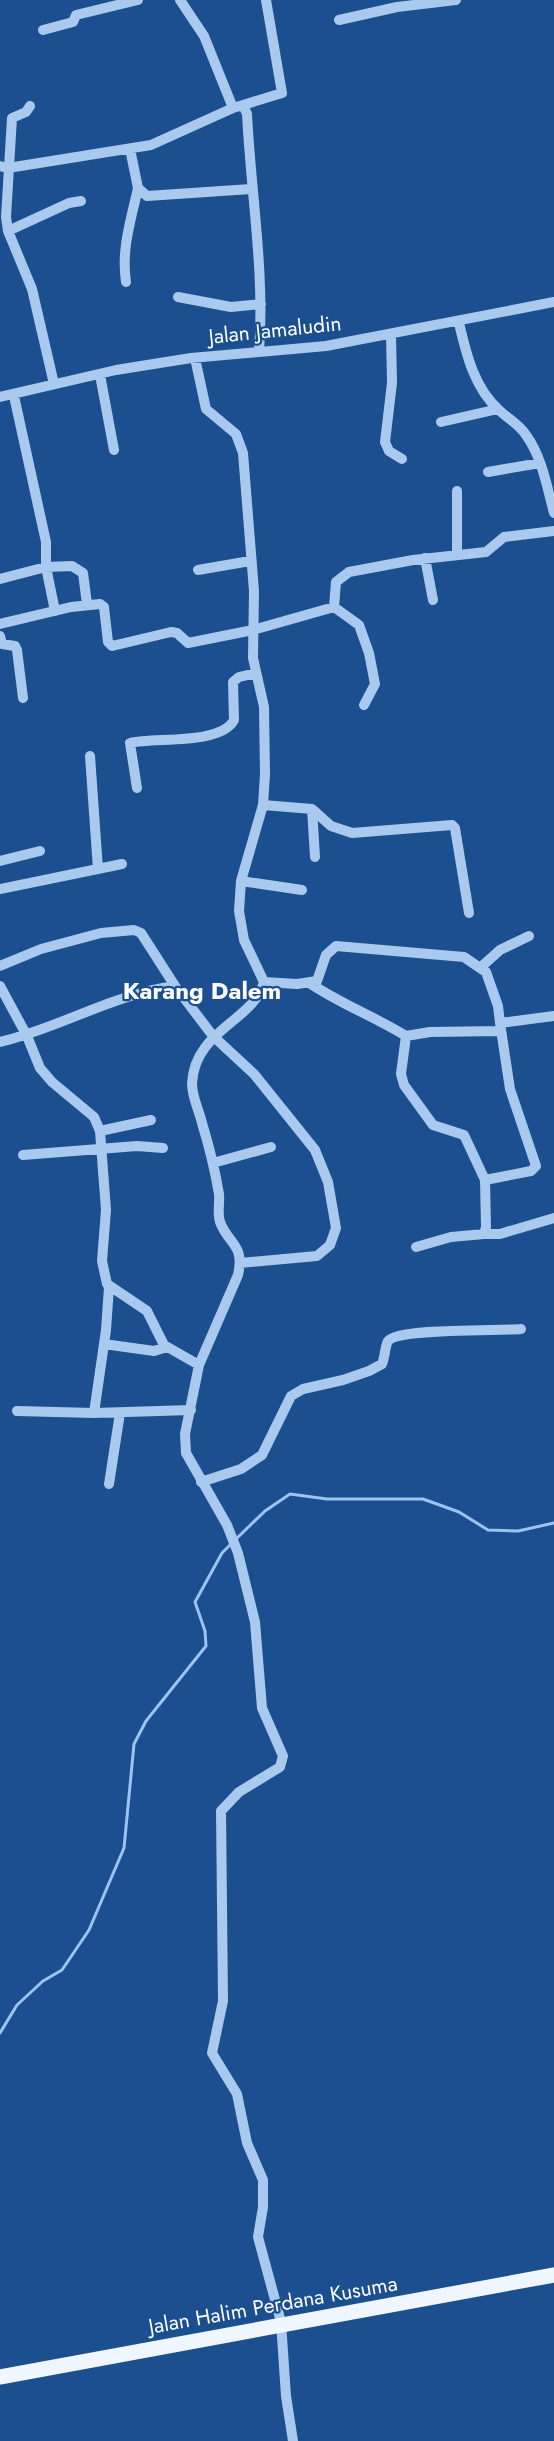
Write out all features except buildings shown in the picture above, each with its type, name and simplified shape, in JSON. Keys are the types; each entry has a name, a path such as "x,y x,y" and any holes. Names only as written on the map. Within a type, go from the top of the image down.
{"main road":[{"name":"Jalan Halim Perdana Kusuma","path":"0,2377 554,2275"}],"street":[{"path":"44,30 73,22 76,15 138,0"},
{"path":"180,0 204,36 238,107 247,114 250,189 261,280 259,352"},
{"path":"4,167 103,151 130,149 166,140 238,107 282,93 266,0"},
{"path":"339,20 397,4 456,0"},
{"path":"30,106 26,112 12,118 4,167 8,231 32,289 54,384"},
{"path":"130,149 138,188 142,194 152,196 250,189"},
{"path":"126,282 125,243 138,188"},
{"path":"8,231 69,203 81,201"},
{"path":"178,297 231,307 261,304"},
{"name":"Jalan Jamaludin","path":"0,397 14,396 54,384 195,358 326,346 554,302"},
{"path":"459,322 468,362 498,409 526,434 540,463 554,513"},
{"path":"391,335 392,382 385,442 389,451 402,459"},
{"path":"195,358 206,409 236,434 243,453 254,591 253,630 256,673 262,693 265,725 263,805 241,881 240,925 243,940 264,982 260,993 244,1010 213,1036 200,1057 192,1082 213,1163 220,1223 235,1244 240,1263 234,1285 199,1365 185,1445 189,1461 231,1533 236,1548 255,1622 262,1708 283,1760 280,1767 239,1792 220,1811 223,2001 219,2027 212,2047 215,2061 237,2094 247,2143 263,2180 263,2207 258,2237 281,2325 286,2396 293,2441"},
{"path":"100,375 114,450"},
{"path":"14,396 46,542 46,567 55,611"},
{"path":"441,423 498,409"},
{"path":"488,472 540,463"},
{"path":"458,492 458,554"},
{"path":"334,607 336,582 341,575 425,558 489,551 504,537 554,531"},
{"path":"425,558 433,600"},
{"path":"198,570 250,561"},
{"path":"1,576 46,567 72,566 83,573 87,604"},
{"path":"0,624 87,604 102,604 108,642 116,646 171,632 177,633 188,643 253,630 334,607 353,618 364,637 375,684 364,705"},
{"path":"0,636 2,644 15,646 17,650 23,698"},
{"path":"137,788 130,743 201,737 227,728 231,725 235,715 233,682 239,677 256,673"},
{"path":"90,756 98,869"},
{"path":"263,805 312,809 331,826 352,832 452,825 469,913"},
{"path":"312,809 315,857"},
{"path":"0,861 40,850"},
{"path":"0,889 122,864"},
{"path":"241,881 302,890"},
{"path":"0,966 41,949 78,939 134,930 146,938 175,986 213,1036 254,1074 315,1149 328,1182 336,1228 330,1245 317,1256 240,1263"},
{"path":"481,967 500,950 529,936"},
{"path":"264,982 311,984 317,981 326,954 336,946 464,957 481,967 493,987 510,1089 536,1166 531,1171 485,1180"},
{"path":"311,984 331,998 377,1018 406,1036 500,1027 554,1016"},
{"path":"0,986 27,1036 40,1068 52,1082 94,1117 100,1131 106,1210 102,1261 109,1287 94,1413"},
{"path":"0,1042 27,1036 120,999 175,986"},
{"path":"406,1036 401,1074 404,1085 433,1125 464,1135 485,1180 486,1227 484,1234"},
{"path":"100,1131 151,1120"},
{"path":"23,1155 137,1146 163,1148"},
{"path":"213,1163 271,1147"},
{"path":"416,1246 452,1237 500,1234 554,1218"},
{"path":"109,1287 147,1311 160,1340 167,1347 199,1365"},
{"path":"201,1482 241,1469 262,1455 291,1396 303,1389 343,1380 382,1364 388,1342 394,1337 422,1333 521,1329"},
{"path":"104,1344 154,1351 167,1347"},
{"path":"17,1411 120,1413 191,1410"},
{"path":"109,1484 120,1413"}],"waterway":[{"path":"236,1539 265,1511 290,1494 327,1499 423,1499 459,1512 488,1530 518,1531 554,1523"},
{"path":"0,2033 17,2005 43,1981 62,1970 89,1930 124,1848 134,1744 146,1721 206,1646 205,1631 195,1602 222,1553 231,1544"}],"district":[{"name":"Karang Dalem","path":"202,990"}]}
